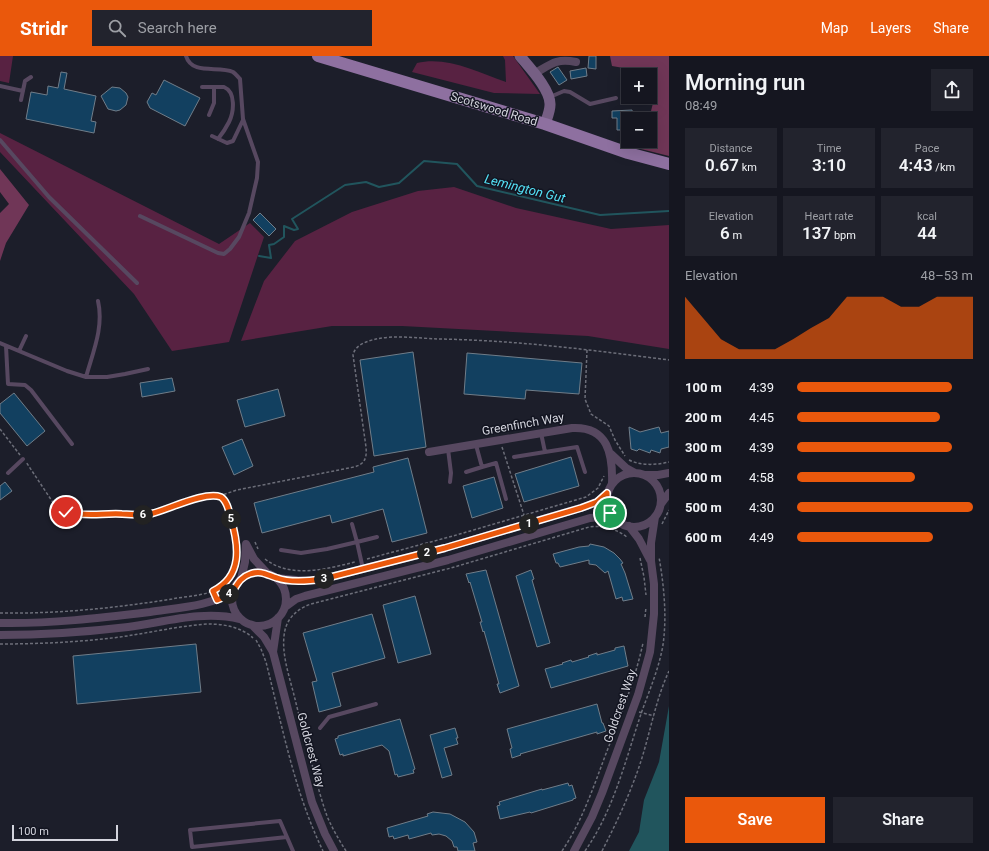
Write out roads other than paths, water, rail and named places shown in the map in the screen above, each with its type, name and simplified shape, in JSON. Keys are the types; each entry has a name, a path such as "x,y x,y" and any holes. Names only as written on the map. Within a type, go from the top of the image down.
{"main road":[{"name":"Scotswood Road","path":"318,56 545,124 628,153 669,164"}],"street":[{"path":"520,56 534,74 549,98 550,105 545,124"},
{"path":"534,74 552,63 564,60 576,62"},
{"name":"Greenfinch Way","path":"429,452 572,428 583,428 593,432 601,438 607,444 611,454 626,468 635,473"},
{"path":"611,454 612,484"},
{"path":"241,579 250,573 256,572 266,573 276,578 292,581 313,580 363,569 445,548 581,508 597,502 607,493 615,480 625,474 635,473 658,475 669,472"},
{"path":"645,475 654,481 658,488 661,504"},
{"path":"607,493 606,499 608,509 616,521"},
{"path":"273,652 278,618 285,607 296,599 435,563 590,518 602,517 629,526 640,526 655,517 661,504 669,493"},
{"name":"Goldcrest Way","path":"574,851 594,811 645,673 653,634 654,592 651,560 652,534 655,517"},
{"path":"629,526 639,539 651,560"},
{"path":"0,622 64,621 107,617 164,610 217,600 233,591 241,579 245,562 246,544 254,559 266,573"},
{"path":"276,578 284,588 285,607"},
{"path":"233,591 232,604 240,618"},
{"path":"0,635 83,632 200,616 221,615 240,618 252,625 264,638 273,652"},
{"path":"252,625 263,626 278,618"},
{"name":"Goldcrest Way","path":"273,652 312,802 325,834 334,851"}],"lane":[{"path":"140,216 218,253 224,254 239,237 249,213 257,178 258,162 243,119 240,79 234,72 192,66 186,56"},
{"path":"21,100 25,80 31,77"},
{"path":"0,86 23,91"},
{"path":"202,87 227,88 232,95 230,121 218,139"},
{"path":"209,115 214,103 214,87"},
{"path":"549,98 564,91 570,92 590,104 616,98"},
{"path":"212,136 227,143 233,141 243,119"},
{"path":"0,140 50,197 137,283"},
{"path":"86,377 97,340 101,320 98,300"},
{"path":"19,351 26,336"},
{"path":"0,343 67,371 86,377 119,375 148,369"},
{"path":"6,346 8,384 25,385 32,390 72,444"},
{"path":"541,433 545,452"},
{"path":"476,444 482,467"},
{"path":"514,457 577,446 585,472"},
{"path":"448,449 451,473 450,482"},
{"path":"8,473 24,459"},
{"path":"466,472 496,463 506,500"},
{"path":"352,524 363,569"},
{"path":"281,550 301,553 327,549 377,537"},
{"path":"320,728 329,716 376,704"},
{"path":"287,837 192,849 190,830 280,821 287,837 293,851"}],"waterway":[{"name":"Lemington Gut","path":"259,256 271,258 269,245 274,244 284,237 284,226 294,230 298,229 292,219 345,185 366,182 379,187 399,183 424,161 457,164 477,186 600,215 669,211"}]}
